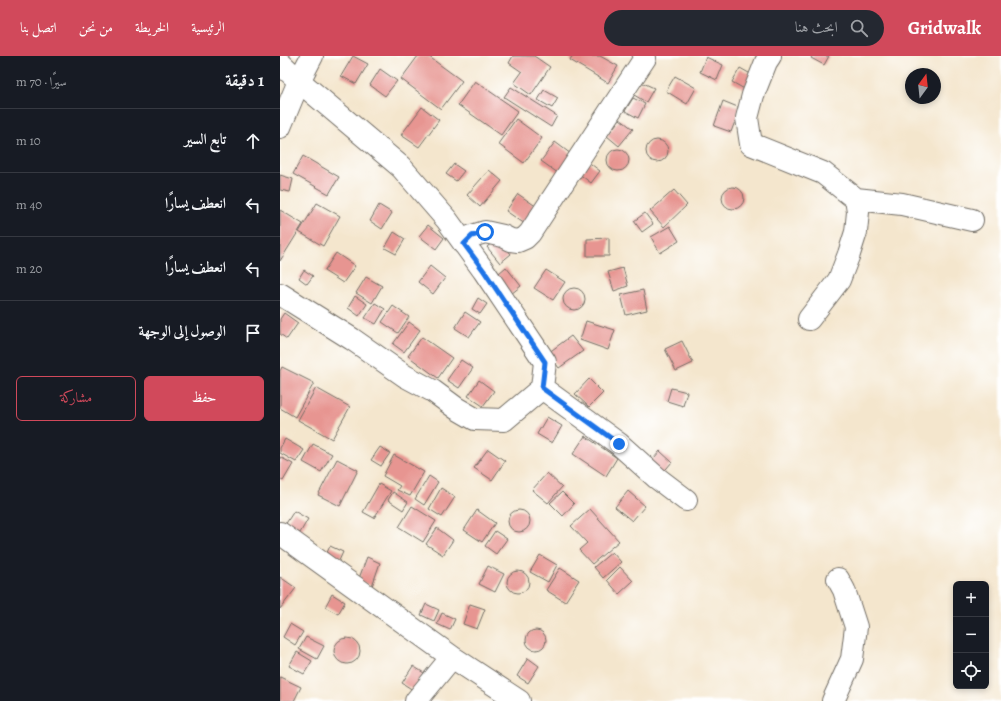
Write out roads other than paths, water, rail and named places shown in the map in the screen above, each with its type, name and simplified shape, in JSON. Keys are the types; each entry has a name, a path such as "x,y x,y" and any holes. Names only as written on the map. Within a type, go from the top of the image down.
{"street":[{"path":"280,127 299,81 312,56"},
{"path":"770,56 766,62 747,118 750,144 823,173 856,199 902,204 972,220"},
{"path":"464,244 472,236 485,232 518,241 525,238 530,233 645,58"},
{"path":"280,64 401,166 447,220 484,271 545,362 542,388 504,420 475,419 456,408 434,391 405,376 352,339 280,294"},
{"path":"809,319 838,280 849,254 856,232 858,212 856,199"},
{"path":"542,388 619,444 657,478 686,500"},
{"path":"280,533 452,657 519,701"},
{"path":"833,701 852,658 856,627 844,590 838,579"},
{"path":"416,701 452,657"}]}
